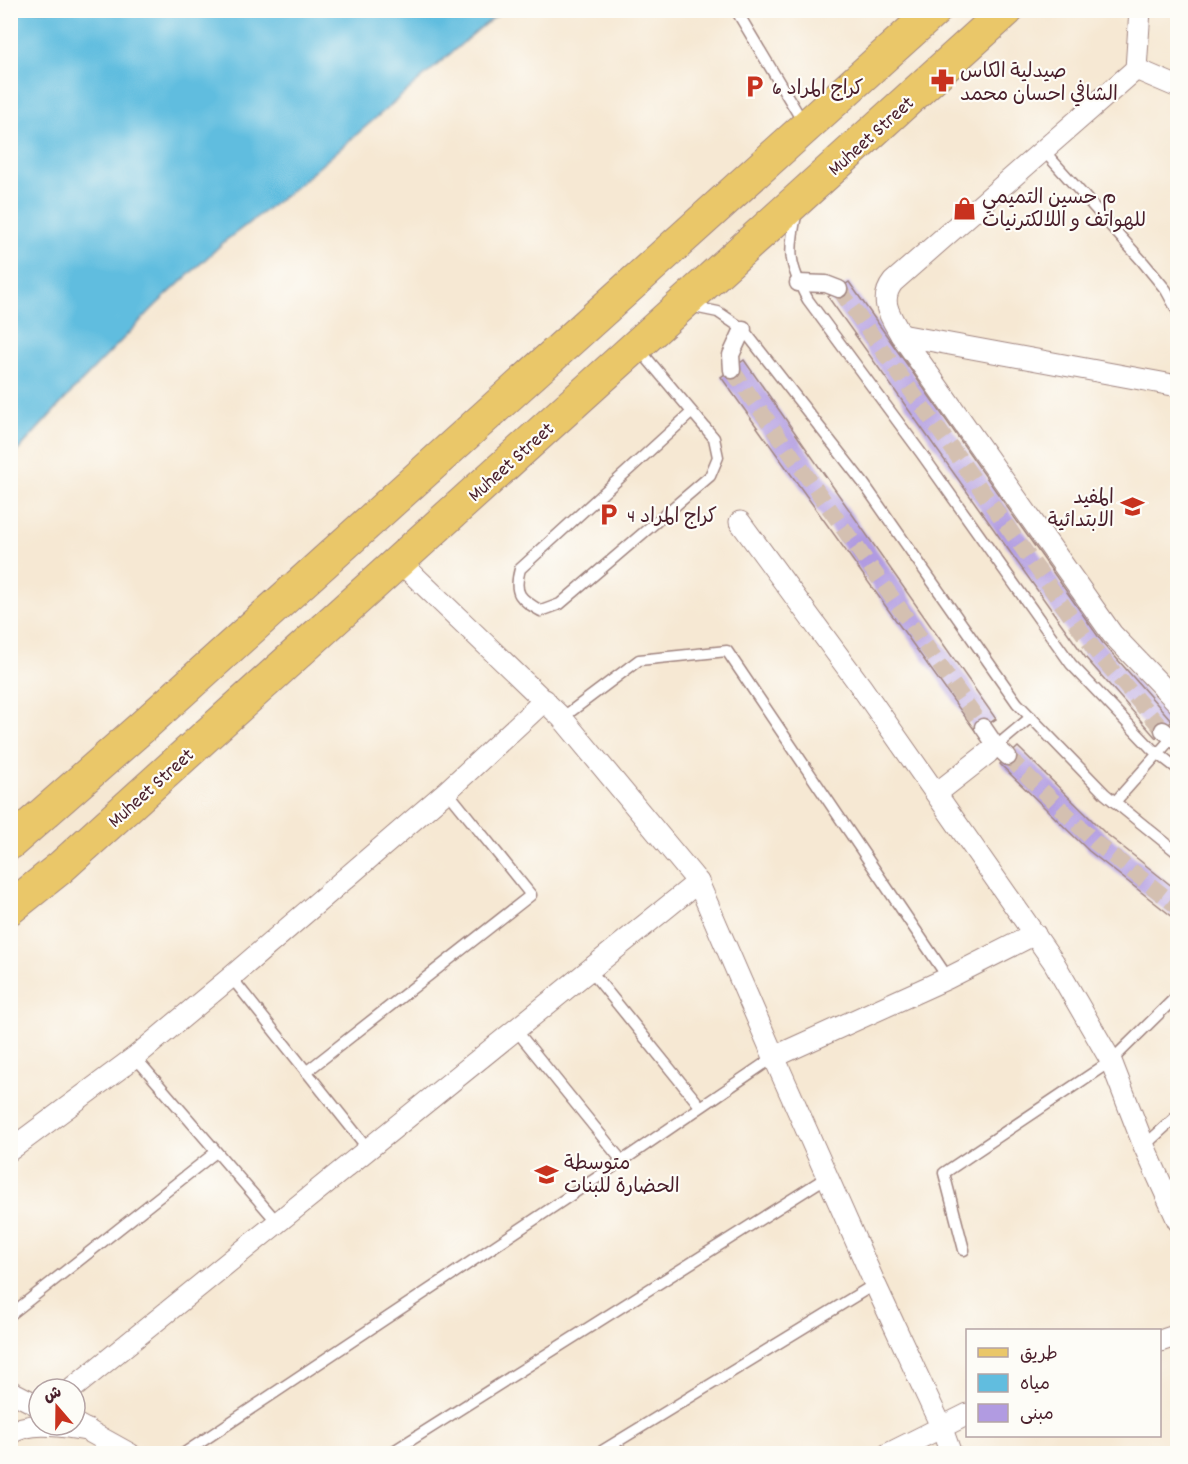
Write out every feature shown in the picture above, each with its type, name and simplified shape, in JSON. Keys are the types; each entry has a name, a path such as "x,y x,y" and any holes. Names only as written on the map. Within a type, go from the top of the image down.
{"main road":[{"path":"10,843 124,743 935,10"},
{"name":"Muheet Street","path":"10,908 60,868 1007,10"}],"street":[{"path":"1140,10 1136,69 893,282 885,297 885,304 902,335 1112,634 1177,702"},
{"path":"1136,69 1178,87"},
{"path":"798,283 826,284 839,289"},
{"path":"732,370 731,354 743,328"},
{"path":"902,335 1178,386"},
{"path":"740,522 856,679 1053,961 1111,1061 1144,1146 1178,1221"},
{"path":"399,561 562,718 698,882 827,1177 941,1426 951,1454"},
{"path":"10,1150 135,1057 231,977 447,792 545,700"},
{"path":"937,793 997,752 983,727"},
{"path":"87,1377 698,882"},
{"path":"774,1057 948,978 1035,934"},
{"path":"1161,1341 1178,1335"},
{"path":"888,1454 966,1415"},
{"path":"10,1434 27,1428"},
{"path":"87,1430 130,1454"}],"lane":[{"path":"736,10 806,127"},
{"path":"1044,151 1143,262 1166,290 1178,312"},
{"path":"800,199 791,236 790,257 798,283 808,300 921,453 1071,664 1157,753 1178,769"},
{"path":"683,304 718,312 743,328 864,484 1017,703 1115,802 1178,853"},
{"path":"637,346 714,438 718,457 710,476 560,604 541,611 525,602 517,590 516,583 520,569 691,413"},
{"path":"562,718 639,660 727,651 948,978"},
{"path":"997,752 1031,717"},
{"path":"1115,802 1172,735"},
{"path":"306,1072 531,895 447,792"},
{"path":"590,970 700,1106"},
{"path":"231,977 369,1150"},
{"path":"964,1250 944,1173 1111,1061 1178,994"},
{"path":"516,1030 622,1161"},
{"path":"135,1057 278,1223"},
{"path":"183,1454 774,1057"},
{"path":"1144,1146 1178,1115"},
{"path":"10,1315 216,1152"},
{"path":"389,1454 827,1177"},
{"path":"597,1454 875,1284"}],"water":[{"path":"11,10 503,11 479,29 291,191 225,241 156,305 11,458"}],"building":[{"path":"849,282 1102,642 1172,721 1156,738 1085,657 828,297"},
{"path":"744,360 996,719 976,732 721,377"},
{"path":"1018,747 1104,832 1178,891 1178,921 1089,851 1000,764"}],"tunnel":[{"path":"839,289 1094,649 1163,730"},
{"path":"732,370 983,727"},
{"path":"1008,757 1096,843 1178,907"}],"place":[{"name":"صيدلية الكاس الشافي احسان محمد","path":"942,81"},
{"name":"كراج المراد 6","path":"754,87"},
{"name":"م حسين التميمي للهواتف و اللالكترنيات","path":"964,208"},
{"name":"المفيد الابتدائية","path":"1132,507"},
{"name":"كراج المراد 4","path":"609,515"},
{"name":"متوسطة الحضارة للبنات","path":"546,1174"}]}
